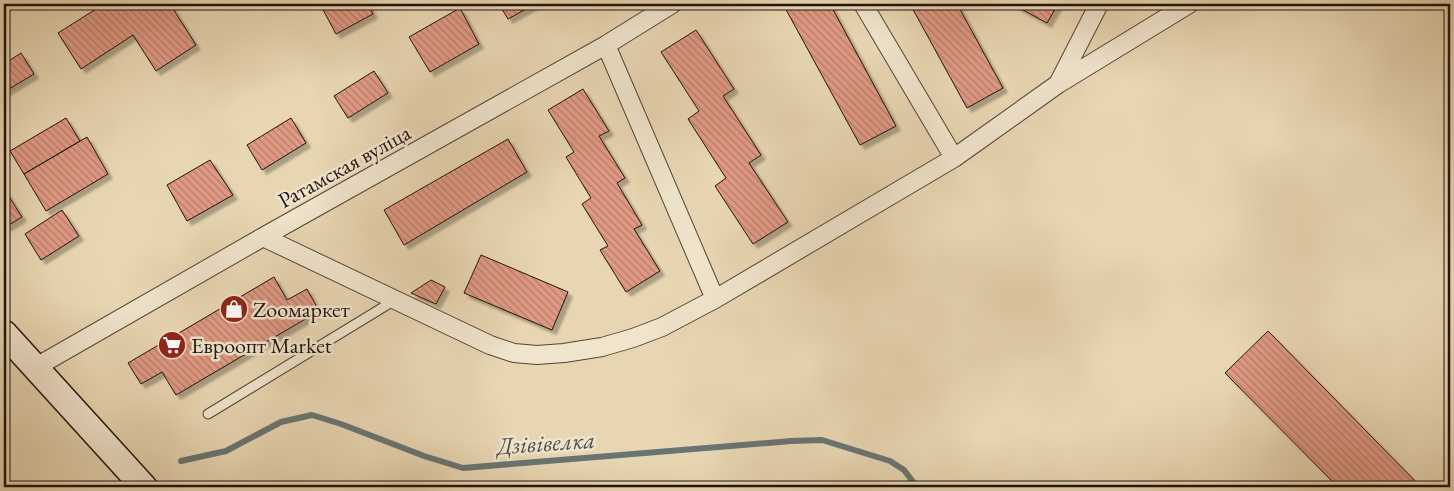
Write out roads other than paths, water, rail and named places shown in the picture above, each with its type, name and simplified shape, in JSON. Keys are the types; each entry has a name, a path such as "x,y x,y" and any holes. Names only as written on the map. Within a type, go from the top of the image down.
{"street":[{"name":"Ратамская вуліца","path":"36,367 263,237 606,45 672,4"},
{"path":"863,4 954,158"},
{"path":"1058,84 1099,4"},
{"path":"263,237 490,345 514,352 537,355 602,347 662,327 715,299 954,158 1058,84 1189,4"},
{"path":"606,45 715,299"},
{"path":"4,333 144,487"}],"lane":[{"path":"208,414 395,300"}],"waterway":[{"name":"Дзівівелка","path":"181,461 226,451 281,422 312,415 341,424 424,456 463,468 822,440 890,461 904,470 917,487"}],"place":[{"name":"Zooмаркет","path":"234,309"},
{"name":"Евроопт Market","path":"172,345"}]}
